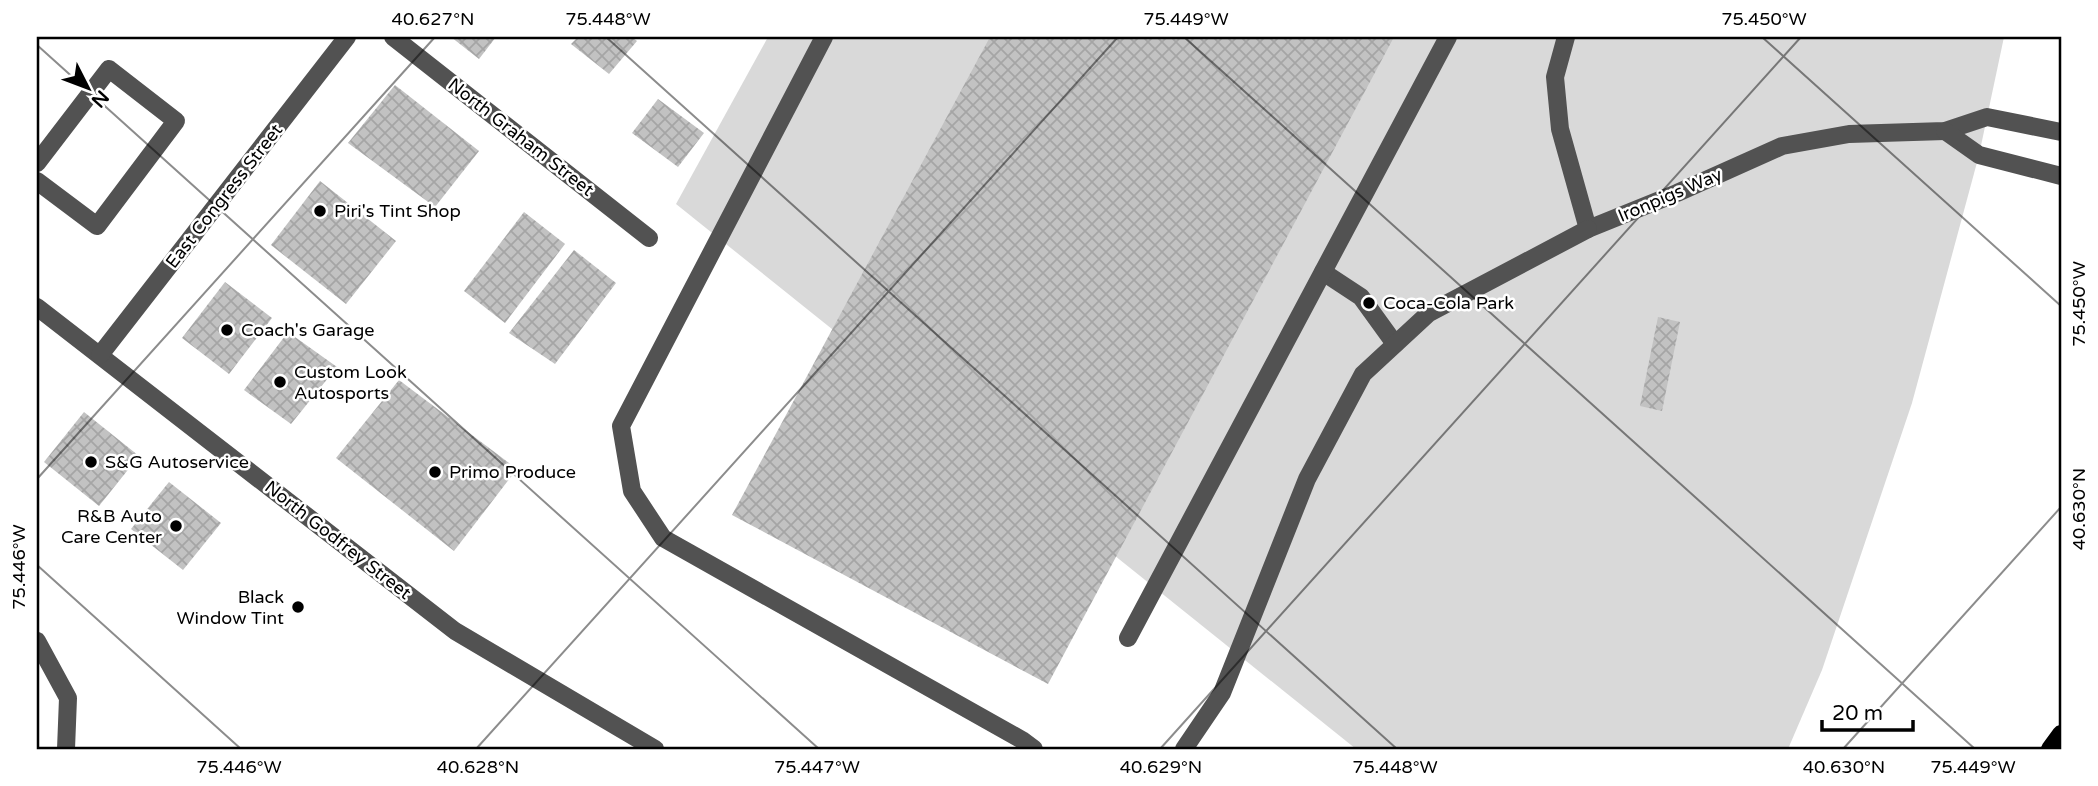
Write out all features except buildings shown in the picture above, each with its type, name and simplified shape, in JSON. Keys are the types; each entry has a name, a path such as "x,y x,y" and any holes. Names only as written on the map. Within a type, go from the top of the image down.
{"main road":[{"path":"2050,749 2061,734"}],"street":[{"name":"East Congress Street","path":"100,355 347,37"},
{"name":"North Graham Street","path":"393,37 649,238"},
{"path":"824,37 621,426 632,491 663,538 1034,749"},
{"path":"1128,638 1448,37"},
{"path":"1566,37 1555,77 1560,129 1588,229"},
{"path":"37,163 110,69 176,121 97,226 37,181"},
{"name":"Ironpigs Way","path":"1184,749 1222,693 1307,479 1363,374 1429,313 1588,229 1782,146 1849,134 1945,131 1987,117 2061,132"},
{"path":"1945,131 1979,155 2061,176"},
{"path":"1323,272 1361,297 1395,344"},
{"name":"North Godfrey Street","path":"37,307 455,631 655,749"},
{"path":"37,641 68,698 66,749"}],"shaded area":[{"name":"Coca-Cola Park","path":"768,37 2004,37 1979,155 1912,403 1822,670 1788,749 1356,749 676,204"}],"place":[{"name":"Piri's Tint Shop","path":"320,211"},
{"name":"Coca-Cola Park","path":"1369,303"},
{"name":"Coach's Garage","path":"227,330"},
{"name":"Custom Look Autosports","path":"280,382"},
{"name":"S&G Autoservice","path":"91,462"},
{"name":"Primo Produce","path":"435,472"},
{"name":"R&B Auto Care Center","path":"176,526"},
{"name":"Black Window Tint","path":"298,607"}]}
